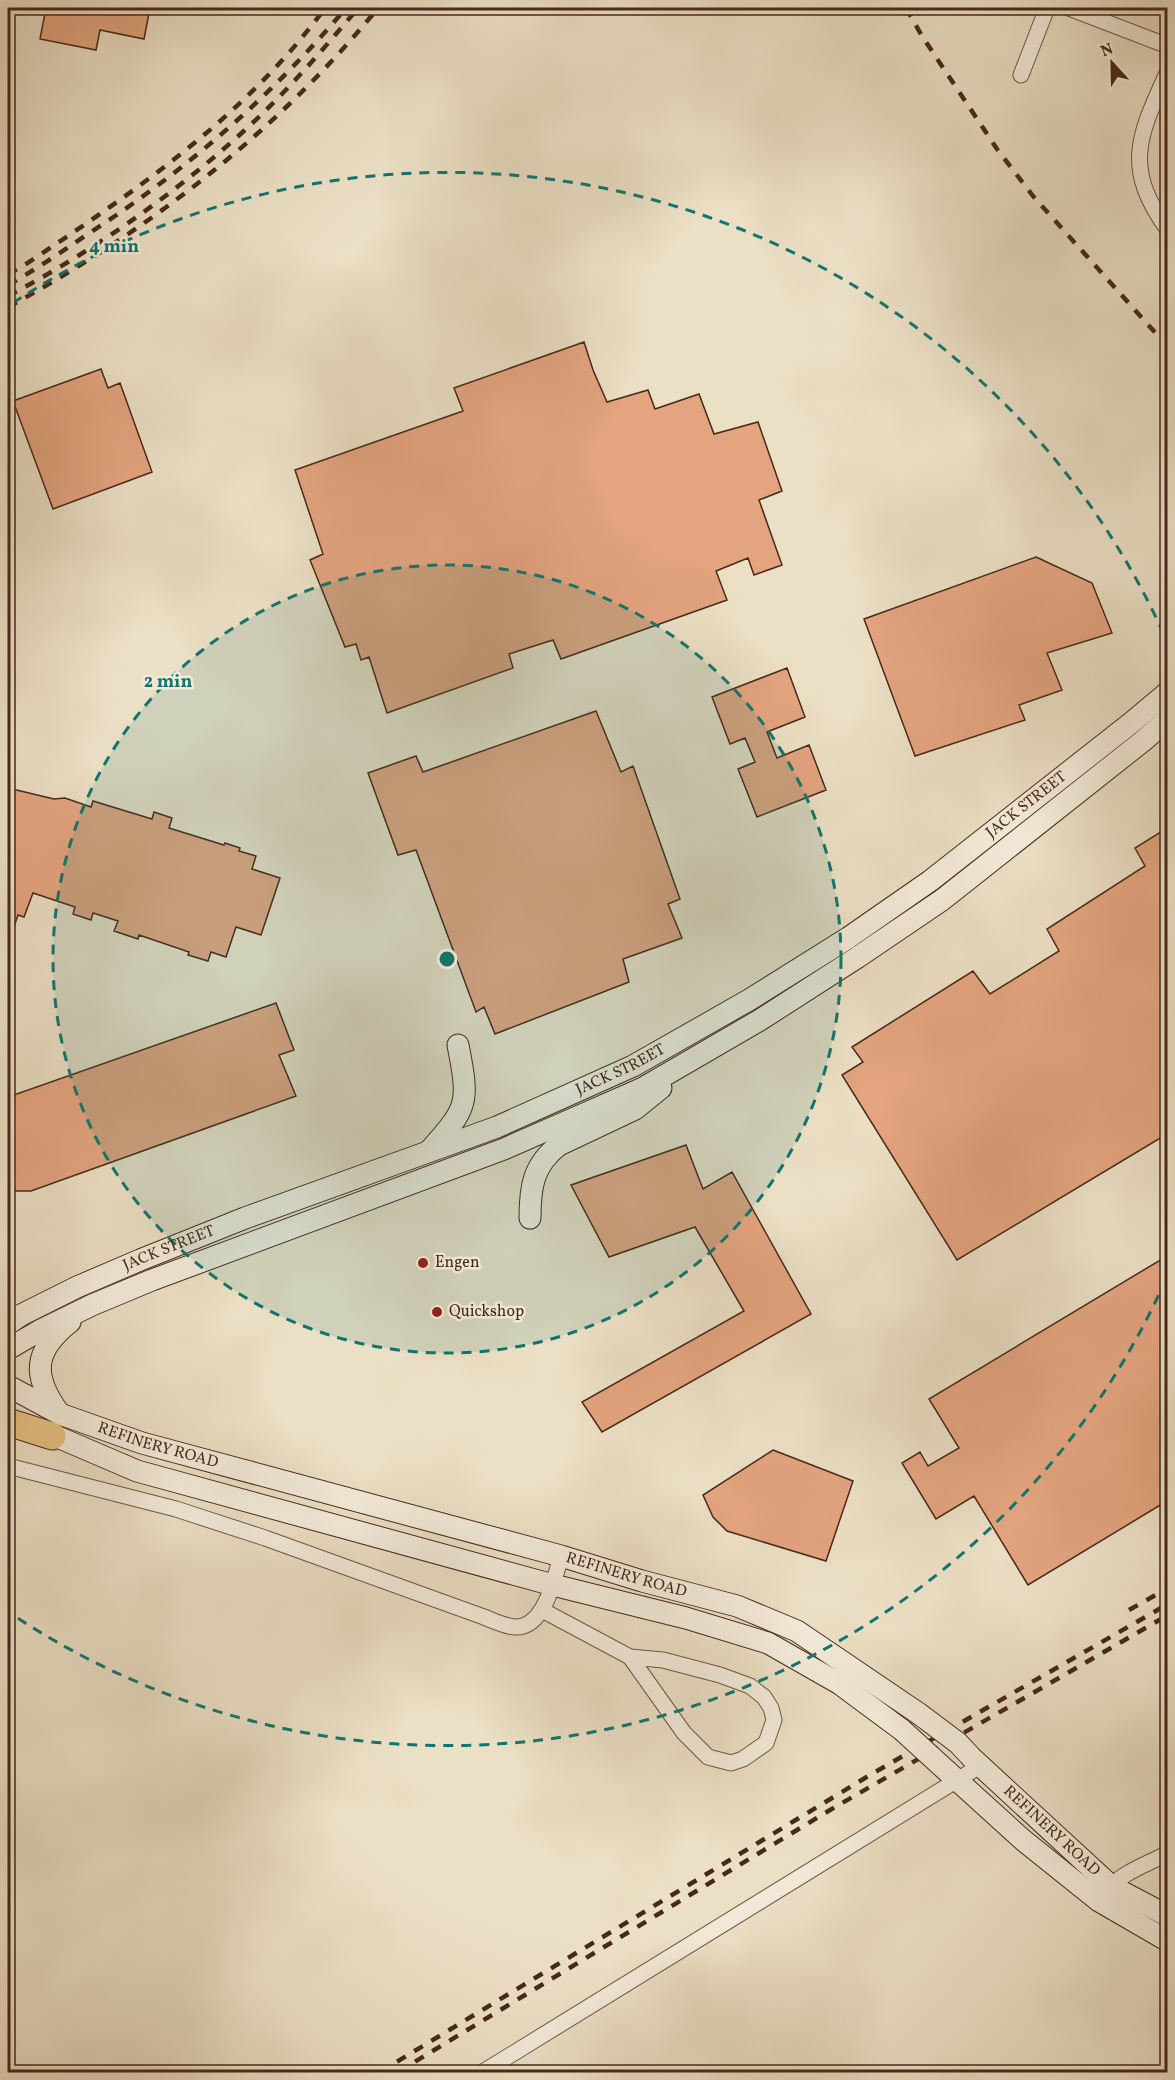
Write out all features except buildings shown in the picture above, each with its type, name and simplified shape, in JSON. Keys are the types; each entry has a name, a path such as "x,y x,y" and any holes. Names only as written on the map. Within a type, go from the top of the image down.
{"highway":[{"path":"8,1422 56,1425"}],"main road":[{"name":"JACK STREET","path":"12,1319 77,1287 151,1255 245,1218 496,1127 633,1066 749,1000 848,938 930,881 1167,692"},
{"name":"JACK STREET","path":"8,1349 92,1305 152,1280 257,1239 504,1149 643,1088 760,1020 942,900 1143,741 1167,719"},
{"path":"428,1153 454,1123 463,1104 465,1084 458,1045"},
{"path":"530,1218 533,1182 541,1162 550,1152 559,1145 635,1109 695,1058"},
{"path":"56,1425 42,1386 41,1359 49,1343 63,1328 92,1305"},
{"name":"REFINERY ROAD","path":"8,1386 56,1425 137,1471 553,1585 686,1618 768,1643 840,1684 902,1730 1023,1840 1105,1893 1167,1941"},
{"name":"REFINERY ROAD","path":"8,1412 56,1425 142,1443 561,1556 642,1581 737,1606 797,1632 918,1713 958,1743 1040,1823 1105,1893 1167,1916"},
{"path":"786,1653 797,1632"}],"street":[{"path":"1021,75 1047,8"},
{"path":"1069,8 1167,46"},
{"path":"1167,71 1150,111 1142,137 1138,164 1147,193 1167,230"},
{"path":"8,1466 176,1509 517,1627 530,1623 542,1610 553,1585 561,1556"},
{"path":"542,1610 630,1657 663,1660 720,1675 750,1686 764,1697 771,1708 774,1720 765,1743 743,1759 731,1763 708,1757 684,1733 630,1657"},
{"path":"483,2073 976,1762"},
{"path":"1105,1893 1167,1853"}],"railway":[{"path":"8,274 105,210 186,150 260,84 325,8"},
{"path":"8,285 122,212 224,132 287,73 346,8"},
{"path":"8,296 108,237 202,167 273,103 358,8"},
{"path":"8,307 111,246 208,176 297,96 378,8"},
{"path":"906,8 997,149 1033,196 1168,347"},
{"path":"1129,1610 1168,1588"},
{"path":"380,2072 870,1775 1168,1604"},
{"path":"398,2072 830,1810 1168,1615"}],"place":[{"name":"Engen","path":"423,1263"},
{"name":"Quickshop","path":"437,1312"}]}
